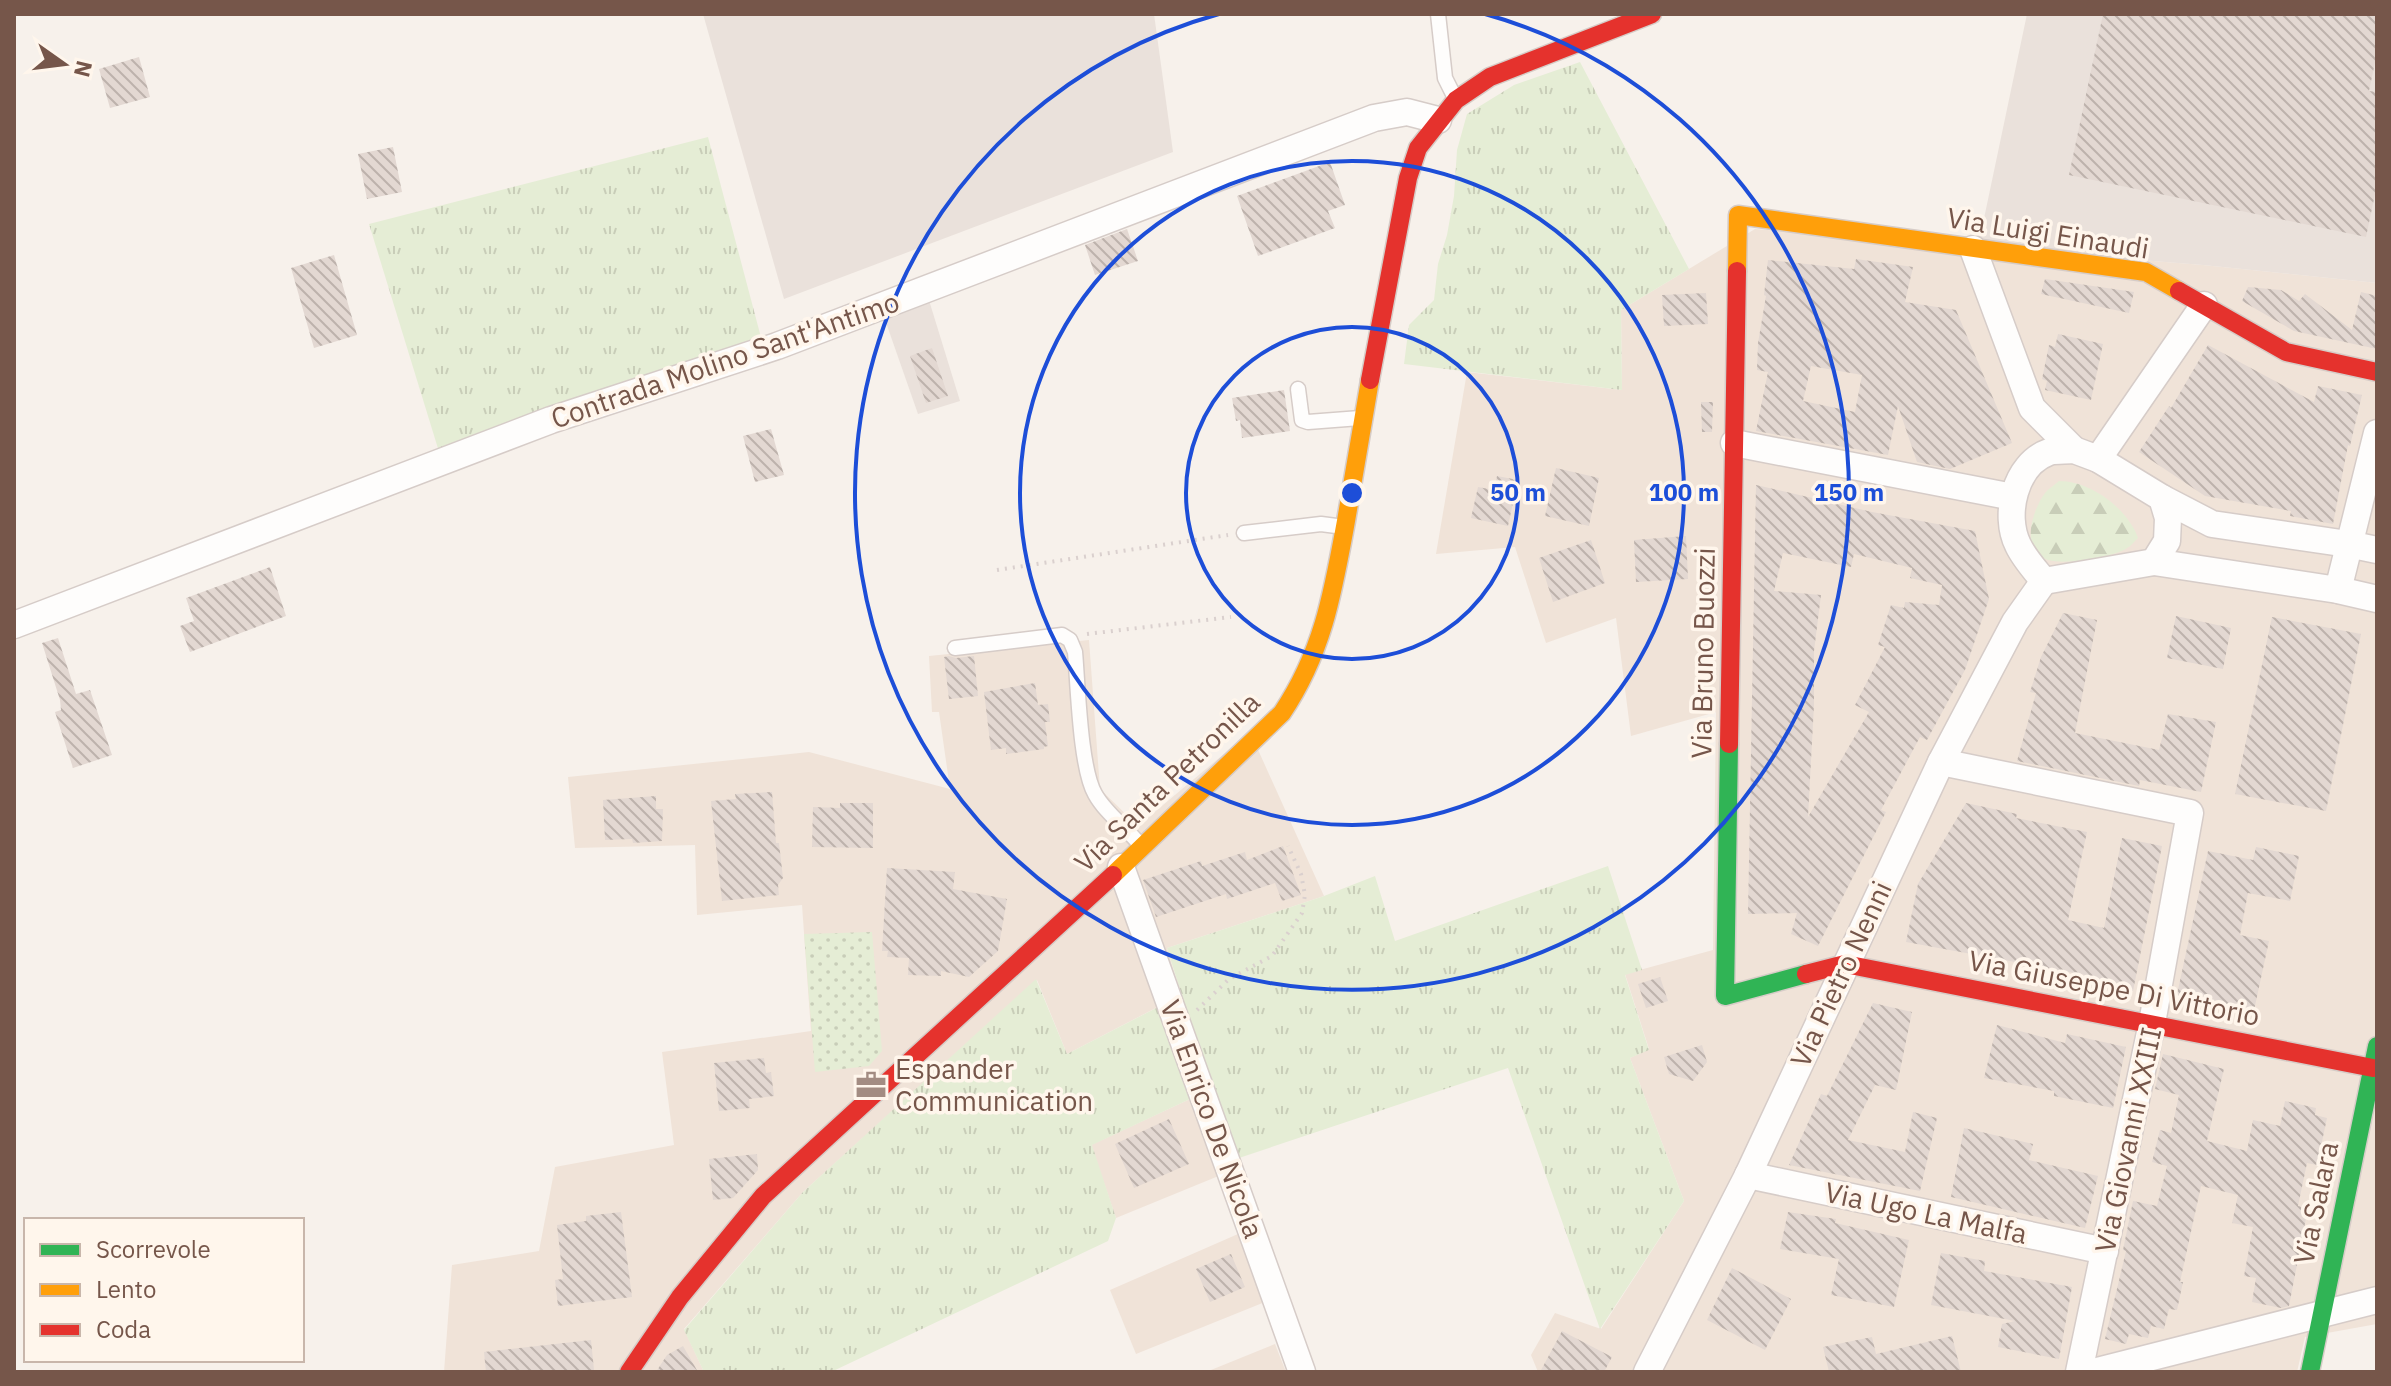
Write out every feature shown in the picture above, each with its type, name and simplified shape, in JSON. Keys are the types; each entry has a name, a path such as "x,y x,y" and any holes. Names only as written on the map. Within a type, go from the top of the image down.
{"street":[{"name":"Via Santa Petronilla","path":"629,1372 680,1297 763,1196 1143,847 1282,713 1301,685 1319,644 1332,599 1388,275 1408,178 1418,148 1456,100 1490,77 1652,14"},
{"name":"Contrada Molino Sant'Antimo","path":"14,625 551,420 777,346 1374,118 1407,112 1438,120"},
{"name":"Via Luigi Einaudi","path":"1738,215 2146,272 2286,352 2377,372"},
{"name":"Via Bruno Buozzi","path":"1738,215 1725,996 1845,964"},
{"path":"1973,249 2032,408 2086,455 2212,524 2377,550"},
{"path":"2086,455 2204,305"},
{"path":"2338,590 2377,433"},
{"path":"1734,443 2013,497"},
{"path":"2086,455 2050,452 2034,461 2021,477 2013,497 2012,522 2017,544 2044,581 2154,562 2338,590 2377,599"},
{"path":"2154,562 2167,541 2168,518 2162,498"},
{"name":"Via Pietro Nenni","path":"1647,1372 1748,1175 1941,762 2015,622 2044,581"},
{"name":"Via Giovanni XXIII","path":"1941,762 2190,813 2152,1023 2079,1372"},
{"name":"Via Enrico De Nicola","path":"1121,867 1302,1372"},
{"name":"Via Giuseppe Di Vittorio","path":"1845,964 2373,1068"},
{"name":"Via Salara","path":"2310,1372 2372,1093 2377,1046"},
{"name":"Via Ugo La Malfa","path":"1748,1175 2105,1251"},
{"path":"2093,1372 2377,1300"}],"lane":[{"path":"1438,14 1445,78 1456,100"},
{"path":"1298,389 1302,420 1364,418"},
{"path":"1244,533 1321,524 1345,527"},
{"path":"955,648 1062,635 1070,640 1075,652 1086,763 1093,791 1143,847"}],"path":[{"path":"997,570 1244,533"},
{"path":"1070,640 1080,634 1231,617"},
{"path":"1182,1036 1194,1013 1229,979 1272,956 1302,913 1305,895 1301,874 1288,846"}],"shaded area":[{"path":"703,14 1154,14 1173,152 784,299"},
{"path":"2027,14 2377,14 2377,283 1978,247"},
{"path":"1755,229 2203,265 2377,283 2377,1324 2305,1337 2297,1372 1538,1372 1531,1355 1555,1313 1601,1329 1684,1201 1630,1058 1649,1049 1625,974 1713,950 1716,712 1631,736 1616,618 1546,643 1515,547 1436,554 1467,372 1622,390 1621,310"},
{"path":"928,297 960,401 918,414 883,314"},
{"path":"1089,640 1100,789 1138,826 1250,732 1324,896 1167,948 1181,995 1067,1054 1037,980 803,1192 684,1329 704,1372 444,1372 452,1265 539,1251 555,1167 674,1145 662,1052 811,1031 802,905 697,915 695,845 575,848 568,777 809,752 950,789 939,712 932,712 929,656"},
{"path":"1190,1099 1221,1175 1116,1218 1091,1145"},
{"path":"1238,1234 1265,1302 1136,1354 1110,1290"},
{"path":"1275,1344 1286,1372 1206,1372"}],"green space":[{"path":"1580,62 1689,269 1621,310 1622,390 1404,364 1409,325 1434,300 1438,264 1454,196 1457,150 1467,114 1514,85"},
{"path":"708,137 763,345 440,455 369,224"},
{"path":"2059,481 2083,486 2107,499 2126,517 2138,538 2124,550 2084,560 2053,561 2037,554 2031,538 2033,518 2045,493"},
{"path":"1608,866 1642,970 1625,975 1649,1050 1630,1058 1684,1201 1600,1329 1508,1068 1233,1160 1167,948 1375,876 1395,941"},
{"path":"872,932 882,1051 869,1066 815,1072 804,934"},
{"path":"1036,979 1067,1054 1162,1005 1190,1099 1092,1145 1116,1218 1108,1241 831,1372 704,1372 684,1330 803,1192"}],"building":[{"path":"2103,14 2377,14 2377,53 2369,91 2377,92 2377,185 2366,237 2069,175"},
{"path":"139,57 150,97 110,108 99,69"},
{"path":"393,147 402,192 367,199 358,154"},
{"path":"1330,162 1345,205 1328,211 1335,228 1258,256 1237,196"},
{"path":"1127,229 1138,261 1095,275 1085,245"},
{"path":"334,255 357,335 314,348 291,268"},
{"path":"1856,259 1913,267 1905,302 1956,310 2012,443 1950,469 1917,462 1898,406 1888,455 1756,431 1768,372 1757,370 1768,260 1854,269","holes":["1811,366 1862,375 1855,412 1803,401"]},
{"path":"2045,279 2134,292 2129,313 2041,294"},
{"path":"2248,287 2281,290 2299,301 2305,294 2352,330 2361,292 2377,296 2377,349 2294,331 2242,301"},
{"path":"1706,293 1708,324 1664,326 1662,295"},
{"path":"2058,334 2103,344 2091,400 2045,390 2047,381 2042,379 2049,345 2055,347"},
{"path":"2208,345 2314,402 2318,386 2362,395 2348,445 2333,524 2290,516 2291,511 2205,496 2139,452 2169,406 2171,408"},
{"path":"932,348 948,396 926,403 910,356"},
{"path":"1284,390 1290,431 1242,438 1240,420 1236,421 1232,398"},
{"path":"1701,402 1713,402 1712,432 1702,432"},
{"path":"771,429 784,475 755,482 743,436"},
{"path":"1556,468 1599,478 1589,526 1545,516"},
{"path":"1497,476 1518,480 1508,526 1471,518 1478,487 1494,490"},
{"path":"1756,485 1872,512 1975,531 1989,599 1965,670 1927,740 1920,737 1881,810 1886,812 1818,946 1791,934 1797,913 1748,914","holes":["1783,553 1851,567 1854,554 1912,568 1910,578 1942,585 1939,605 1905,602 1904,608 1891,605 1878,645 1885,647 1855,705 1869,712 1808,817 1814,651 1821,595 1774,591"]},
{"path":"1686,536 1688,579 1636,582 1634,540"},
{"path":"1591,540 1605,583 1553,602 1539,558"},
{"path":"270,567 286,616 190,652 180,626 194,621 186,598"},
{"path":"2063,613 2097,620 2075,733 2159,750 2168,714 2216,722 2201,792 2140,780 2139,786 2017,761 2036,693 2030,692 2041,657"},
{"path":"2176,616 2231,628 2223,669 2167,658"},
{"path":"2272,617 2361,634 2326,811 2235,794"},
{"path":"58,638 76,694 90,690 112,755 73,768 55,712 61,710 60,700 42,643"},
{"path":"974,656 978,696 949,699 944,657"},
{"path":"1035,683 1038,705 1048,704 1050,722 1045,722 1048,746 1006,754 1006,748 991,750 984,692"},
{"path":"772,792 776,843 779,843 783,878 778,885 779,895 722,901 711,801 736,799 735,794"},
{"path":"656,796 656,809 663,809 662,841 633,843 632,839 605,840 603,800"},
{"path":"840,803 873,803 873,848 812,847 813,807 840,808"},
{"path":"1966,803 2017,814 2016,818 2087,832 2068,920 2104,928 2122,838 2162,846 2133,991 2084,980 2085,975 1906,942 1918,884"},
{"path":"1283,846 1301,895 1282,901 1275,883 1227,899 1226,894 1156,917 1143,880 1201,861 1202,866 1245,852 1247,860"},
{"path":"2256,847 2299,856 2290,901 2248,893 2240,935 2269,941 2253,1015 2176,999 2208,851 2253,860"},
{"path":"887,868 955,872 953,889 1007,899 998,951 969,977 941,971 941,976 908,975 909,958 887,957 888,951 882,951"},
{"path":"1660,977 1668,1001 1646,1008 1638,984"},
{"path":"1873,1003 1912,1012 1896,1090 1875,1085 1848,1140 1905,1152 1913,1112 1937,1118 1920,1191 1789,1165 1821,1094 1827,1096"},
{"path":"1997,1025 2065,1043 2067,1034 2126,1047 2113,1108 2054,1096 2054,1091 1984,1078"},
{"path":"1702,1045 1707,1062 1693,1081 1669,1074 1664,1057"},
{"path":"2163,1054 2224,1069 2207,1141 2247,1151 2253,1120 2280,1126 2285,1101 2316,1108 2315,1115 2327,1118 2317,1165 2307,1163 2298,1206 2308,1208 2289,1306 2281,1308 2252,1302 2256,1278 2244,1276 2253,1227 2232,1223 2238,1195 2201,1186 2177,1310 2169,1309 2164,1329 2151,1326 2148,1338 2129,1334 2126,1344 2105,1339 2126,1251 2123,1250 2133,1201 2157,1206 2167,1166 2152,1162 2160,1130 2171,1133 2179,1095 2155,1089"},
{"path":"764,1058 766,1073 771,1072 774,1096 749,1099 750,1108 719,1111 714,1063"},
{"path":"1169,1119 1189,1164 1134,1188 1115,1144"},
{"path":"1964,1128 2033,1144 2029,1160 2098,1176 2085,1228 1951,1197"},
{"path":"757,1154 758,1170 733,1198 713,1200 709,1159"},
{"path":"621,1212 632,1297 558,1306 555,1280 563,1279 557,1225 586,1221 586,1216"},
{"path":"1788,1212 1836,1219 1835,1223 1909,1240 1894,1307 1831,1295 1839,1259 1780,1249"},
{"path":"1941,1253 1985,1261 1984,1271 2072,1287 2059,1359 1998,1347 2002,1324 2015,1321 1931,1305"},
{"path":"1231,1254 1245,1287 1210,1302 1196,1269"},
{"path":"1732,1268 1791,1299 1765,1350 1707,1320"},
{"path":"1562,1331 1612,1357 1604,1372 1540,1372"},
{"path":"1952,1336 1961,1372 1829,1372 1823,1347 1872,1337 1876,1354"},
{"path":"591,1340 594,1370 486,1372 484,1352"},
{"path":"683,1346 698,1372 656,1372 667,1355"}],"traffic: fast":[{"path":"1729,744 1725,996 1806,974"},
{"path":"2310,1372 2377,1046"}],"traffic: slow":[{"path":"1737,271 1738,215 2146,272 2179,291"},
{"path":"1113,875 1282,713 1296,690 1317,644 1331,597 1370,380"}],"traffic: jam":[{"path":"1370,380 1408,178 1418,148 1456,100 1490,77 1652,14"},
{"path":"1729,744 1737,271"},
{"path":"2179,291 2286,352 2377,372"},
{"path":"629,1372 680,1297 763,1196 1113,875"},
{"path":"1806,974 1845,964 2373,1068"}],"place":[{"name":"Espander Communication","path":"871,1085"}]}
